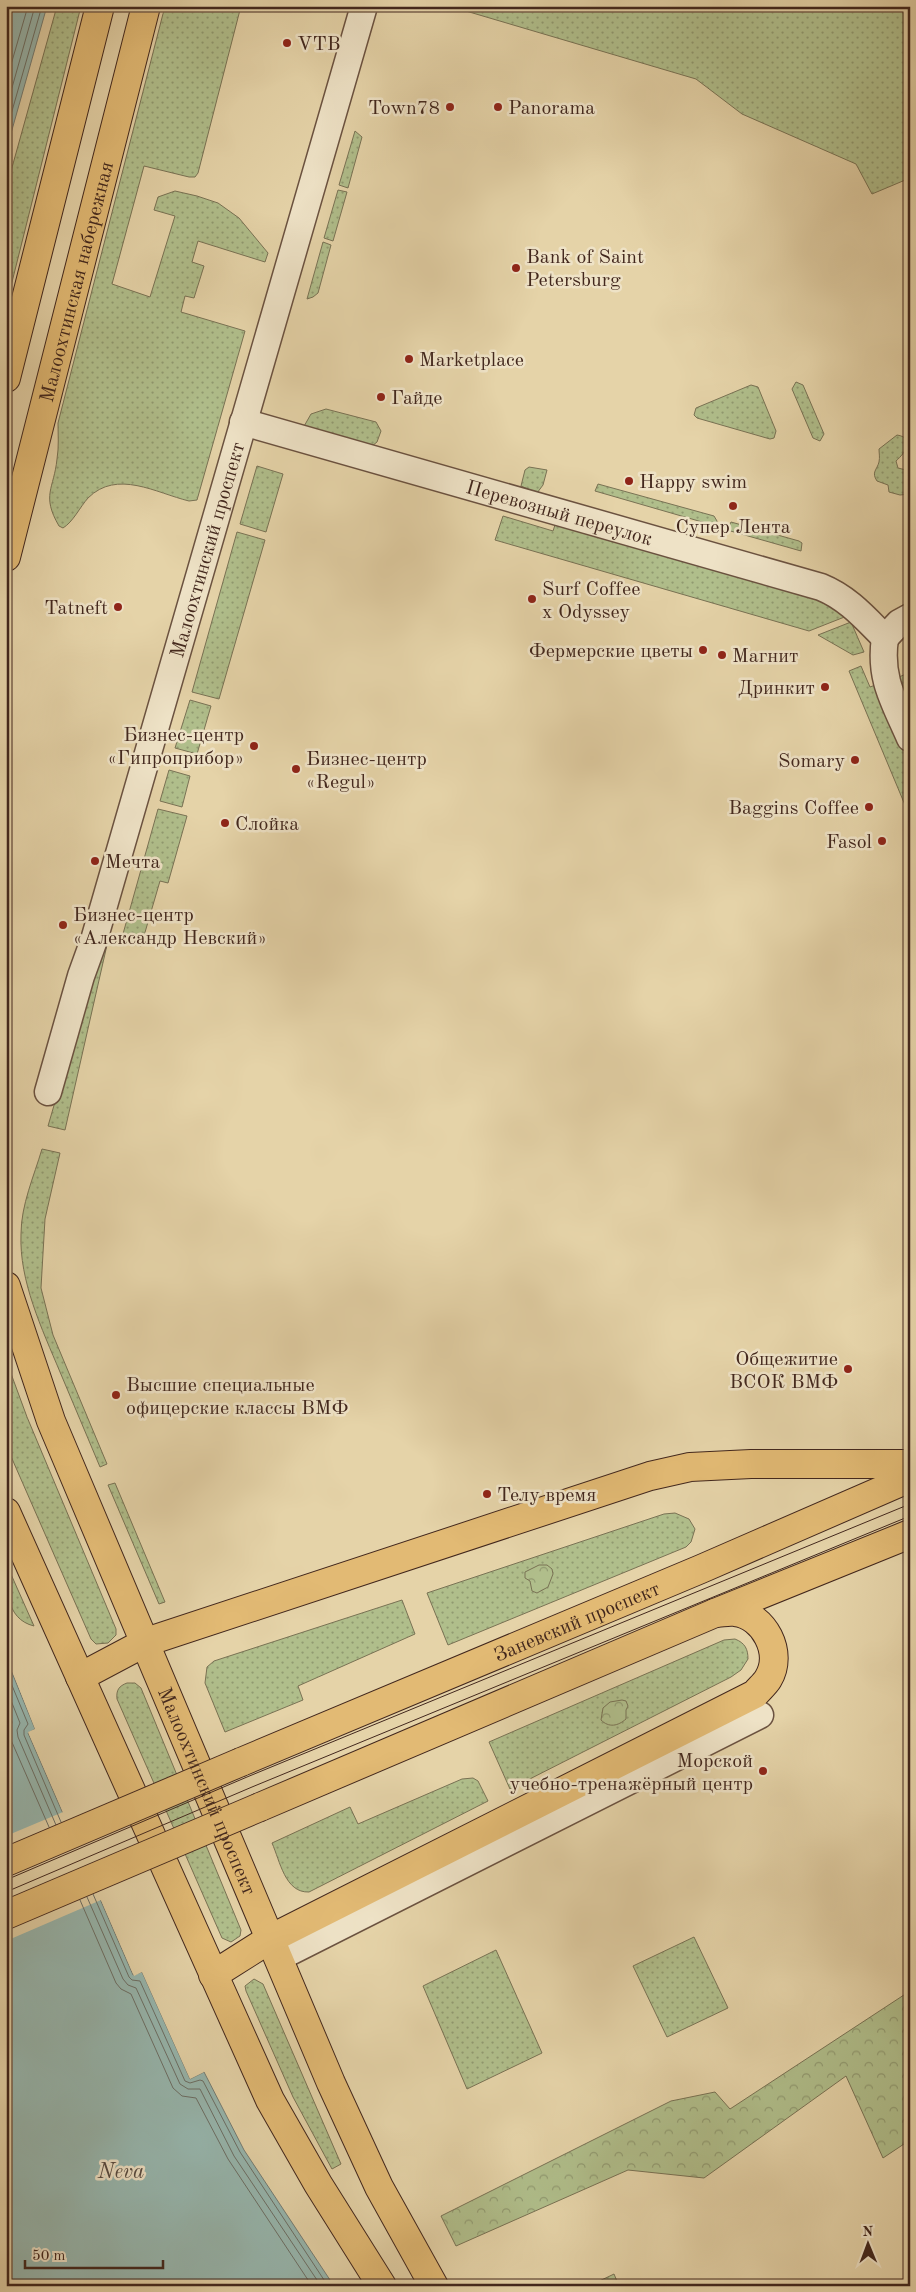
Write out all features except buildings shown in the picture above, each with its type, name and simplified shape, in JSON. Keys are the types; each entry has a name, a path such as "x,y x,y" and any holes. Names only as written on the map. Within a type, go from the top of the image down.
{"main road":[{"path":"6,378 100,6"},
{"name":"Малоохтинская набережная","path":"6,557 146,6"},
{"name":"Малоохтинский проспект","path":"6,1286 51,1421 150,1651 274,1949 360,2147 401,2228 434,2286"},
{"path":"80,1677 650,1476 690,1467 751,1464 910,1464"},
{"name":"Заневский проспект","path":"6,1862 701,1569 910,1478"},
{"path":"6,1512 270,2100 318,2184 382,2286"},
{"path":"6,1915 715,1613 910,1534"},
{"path":"213,1975 274,1949 755,1694 769,1678 774,1657 769,1636 756,1620 736,1612 715,1613"}],"street":[{"name":"Малоохтинский проспект","path":"48,1092 81,976 94,940 364,6"},
{"name":"Перевозный переулок","path":"243,422 822,587 850,602 885,638"},
{"path":"910,617 899,623 885,638 882,657 884,678 910,738"},
{"path":"274,1949 760,1715"}],"green space":[{"path":"57,6 81,6 6,306 6,189"},
{"path":"165,6 241,6 198,173 195,177 189,177 144,166 112,284 150,297 175,216 154,210 158,197 175,191 218,203 239,218 268,253 265,262 198,241 192,262 204,266 194,298 185,296 181,312 245,331 197,500 189,501 137,486 111,485 99,489 88,498 63,528 59,526 54,515 50,499 58,454 58,423"},
{"path":"449,6 910,6 910,178 872,194 856,164 742,114 696,79"},
{"path":"355,131 362,137 348,188 339,185"},
{"path":"338,190 347,192 333,241 324,238"},
{"path":"323,242 331,245 318,293 307,299"},
{"path":"796,382 803,385 824,434 820,441 813,438 792,389"},
{"path":"751,385 758,387 776,431 774,438 770,439 697,418 694,415 696,408"},
{"path":"326,409 376,422 381,431 377,442 372,446 303,428 311,414"},
{"path":"897,435 906,439 907,442 903,454 896,461 898,468 910,471 910,494 900,495 889,492 888,485 877,481 874,475 879,462 879,449"},
{"path":"257,466 283,474 266,532 240,524"},
{"path":"529,467 547,470 543,485 537,493 521,486 525,470"},
{"path":"598,484 714,516 717,521 716,526 595,491"},
{"path":"503,516 553,531 556,522 828,601 847,616 809,631 495,540"},
{"path":"731,522 799,541 802,543 801,551 727,530"},
{"path":"237,532 265,540 219,699 192,692"},
{"path":"851,622 864,652 853,655 818,635"},
{"path":"861,666 870,687 878,684 910,761 910,817 849,671"},
{"path":"910,672 910,709 897,678"},
{"path":"190,700 211,706 197,754 175,748"},
{"path":"169,770 190,776 182,807 160,801"},
{"path":"158,809 187,816 168,883 160,881 141,946 121,941"},
{"path":"107,945 65,1130 48,1126 91,978"},
{"path":"42,1149 60,1153 45,1219 41,1288 53,1335 107,1464 100,1467 39,1322 24,1269 21,1252 23,1212"},
{"path":"6,1360 27,1417 116,1629 116,1635 108,1643 96,1644 91,1639 6,1445"},
{"path":"115,1483 165,1602 159,1604 108,1485"},
{"path":"675,1513 689,1519 695,1529 691,1542 686,1547 448,1645 427,1593 664,1514"},
{"path":"6,1563 34,1626 24,1622 12,1609 7,1591"},
{"path":"539,1565 547,1565 552,1569 553,1574 548,1587 537,1593 532,1591 530,1581 525,1578 525,1572"},
{"path":"402,1600 415,1634 298,1686 303,1700 225,1732 205,1683 207,1667 214,1661"},
{"path":"735,1639 745,1647 748,1659 741,1670 731,1677 510,1789 489,1742 724,1640"},
{"path":"127,1683 135,1683 141,1688 241,1930 240,1936 231,1942 222,1938 117,1699 119,1689"},
{"path":"626,1701 628,1706 626,1719 614,1725 604,1723 601,1720 603,1708 610,1702"},
{"path":"473,1778 478,1781 488,1801 309,1892 301,1891 294,1887 284,1875 272,1843 350,1807 358,1824 462,1779"},
{"path":"694,1937 728,2008 667,2037 633,1966"},
{"path":"496,1950 542,2053 467,2089 423,1986"},
{"path":"254,1979 263,1984 341,2164 332,2169 293,2097 246,1991 245,1986"},
{"path":"910,1991 910,2140 883,2158 846,2076 704,2178 628,2170 456,2246 441,2216 671,2101 715,2092 730,2109"},
{"path":"614,2274 619,2286 589,2286"}],"water":[{"path":"6,6 47,6 6,151"},
{"name":"Neva","path":"6,1658 35,1729 28,1733 133,1975 142,1972 190,2079 204,2072 244,2150 334,2286 6,2286"}],"pier":[{"path":"6,1655 38,1728 31,1734 135,1972 141,1969 144,1970 191,2076 203,2070 204,2072 190,2079 142,1972 134,1976 101,1900 6,1941 6,1836 63,1812 28,1732 35,1729"}],"tram line":[{"path":"6,1880 247,1777 910,1504"},
{"path":"6,1892 252,1787 910,1516"}],"place":[{"name":"VTB","path":"287,43"},
{"name":"Town78","path":"450,107"},
{"name":"Panorama","path":"498,107"},
{"name":"Bank of Saint Petersburg","path":"516,268"},
{"name":"Marketplace","path":"409,359"},
{"name":"Гайде","path":"381,397"},
{"name":"Happy swim","path":"629,481"},
{"name":"Супер Лента","path":"733,506"},
{"name":"Surf Coffee х Odyssey","path":"532,599"},
{"name":"Tatneft","path":"118,607"},
{"name":"Фермерские цветы","path":"703,650"},
{"name":"Магнит","path":"722,655"},
{"name":"Дринкит","path":"825,687"},
{"name":"Бизнес-центр «Гипроприбор»","path":"254,746"},
{"name":"Somary","path":"855,760"},
{"name":"Бизнес-центр «Regul»","path":"296,769"},
{"name":"Baggins Coffee","path":"869,807"},
{"name":"Слойка","path":"225,823"},
{"name":"Fasol","path":"882,841"},
{"name":"Мечта","path":"95,861"},
{"name":"Бизнес-центр «Александр Невский»","path":"63,925"},
{"name":"Общежитие ВСОК ВМФ","path":"848,1369"},
{"name":"Высшие специальные офицерские классы ВМФ","path":"116,1395"},
{"name":"Телу время","path":"487,1494"},
{"name":"Морской учебно-тренажёрный центр","path":"763,1771"}]}
